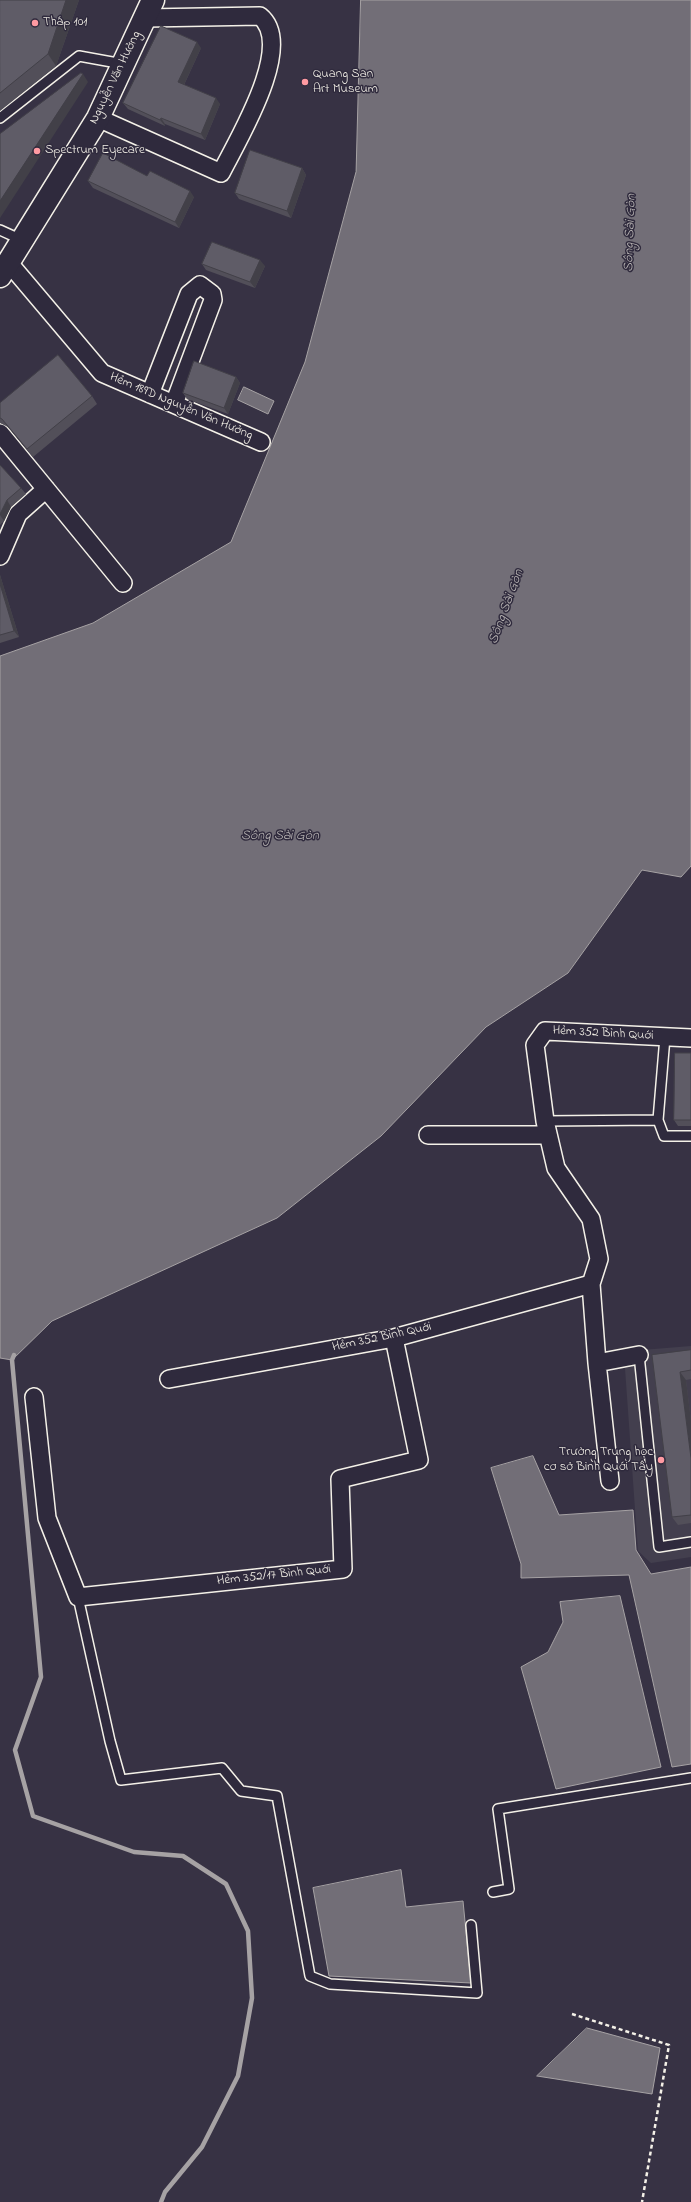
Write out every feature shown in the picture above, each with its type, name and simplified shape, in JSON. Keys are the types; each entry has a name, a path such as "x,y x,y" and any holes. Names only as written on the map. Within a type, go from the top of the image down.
{"main road":[{"name":"Nguyễn Văn Hưởng","path":"5,269 98,118 149,9"}],"street":[{"path":"98,118 221,173 265,83 271,53 270,30 265,20 260,16 149,9"},
{"name":"Hẻm 189D Nguyễn Văn Hưởng","path":"5,269 102,373 261,442"},
{"path":"150,394 189,294 200,285 212,294 212,300 174,404"},
{"path":"0,433 123,583"},
{"path":"0,556 18,514 46,489"},
{"name":"Hẻm 352 Bình Quới","path":"610,1482 596,1363 591,1284 599,1259 592,1219 556,1168 546,1128 535,1046 545,1031 691,1038"},
{"path":"428,1135 546,1128"},
{"name":"Hẻm 352 Bình Quới","path":"169,1379 394,1338 591,1284"},
{"name":"Hẻm 352/17 Bình Quới","path":"78,1597 344,1569 340,1479 419,1460 394,1338"},
{"path":"596,1363 639,1355"},
{"path":"34,1397 47,1518 78,1597"}],"lane":[{"path":"0,118 79,56 123,64"},
{"path":"0,230 23,240"},
{"path":"665,1037 658,1120 664,1136 691,1136"},
{"path":"546,1128 658,1120"},
{"path":"639,1355 659,1547 691,1542"},
{"path":"78,1597 110,1741 121,1780 222,1768 241,1791 276,1796 310,1976 330,1984 477,1993 471,1925"},
{"path":"493,1892 509,1889 498,1809 691,1778"}],"path":[{"path":"572,2014 669,2045 642,2202"}],"shaded area":[{"name":"Trường Trung học cơ sở Bình Quới Tây","path":"691,1346 691,1557 651,1563 638,1551 625,1368 632,1367 630,1351"}],"water":[{"name":"Sông Sài Gòn","path":"361,0 691,0 691,866 681,877 642,870 568,973 486,1027 381,1136 277,1218 52,1321 12,1360 0,1358 0,656 93,623 231,542 305,362 356,172"},
{"path":"244,387 274,401 268,414 238,400"},
{"path":"533,1456 559,1515 633,1510 636,1550 651,1574 691,1567 691,1764 672,1767 629,1575 521,1578 521,1564 491,1468"},
{"path":"620,1596 661,1767 556,1789 521,1667 548,1652 563,1622 560,1602"},
{"path":"401,1870 406,1907 463,1901 471,1983 329,1976 313,1888"},
{"path":"587,2028 660,2048 652,2094 537,2076"}],"building":[{"name":"Tháp 101","path":"0,0 66,0 48,54 0,93"},
{"path":"161,26 197,42 178,82 216,98 201,134 161,118 160,120 123,103"},
{"path":"81,73 83,74 0,201 0,134"},
{"path":"250,150 302,168 287,211 235,193"},
{"path":"103,153 147,176 150,171 190,191 175,222 88,181"},
{"path":"212,242 260,260 250,282 202,264"},
{"path":"58,355 92,396 27,449 0,418 0,403"},
{"path":"194,361 236,377 224,408 183,393"},
{"path":"0,465 21,488 7,500 0,514"},
{"path":"0,584 14,631 0,635"},
{"path":"675,1053 691,1053 691,1120 674,1120"},
{"path":"691,1350 691,1370 680,1372 691,1458 691,1515 672,1517 652,1355"}],"waterway":[{"path":"14,1355 12,1360 41,1677 15,1750 33,1816 134,1852 183,1856 226,1884 248,1931 252,1998 238,2076 202,2147 165,2192 161,2202"}],"place":[{"name":"Tháp 101","path":"35,23"},
{"name":"Quang San Art Museum","path":"305,82"},
{"name":"Spectrum Eyecare","path":"37,151"},
{"name":"Trường Trung học cơ sở Bình Quới Tây","path":"661,1460"}]}
